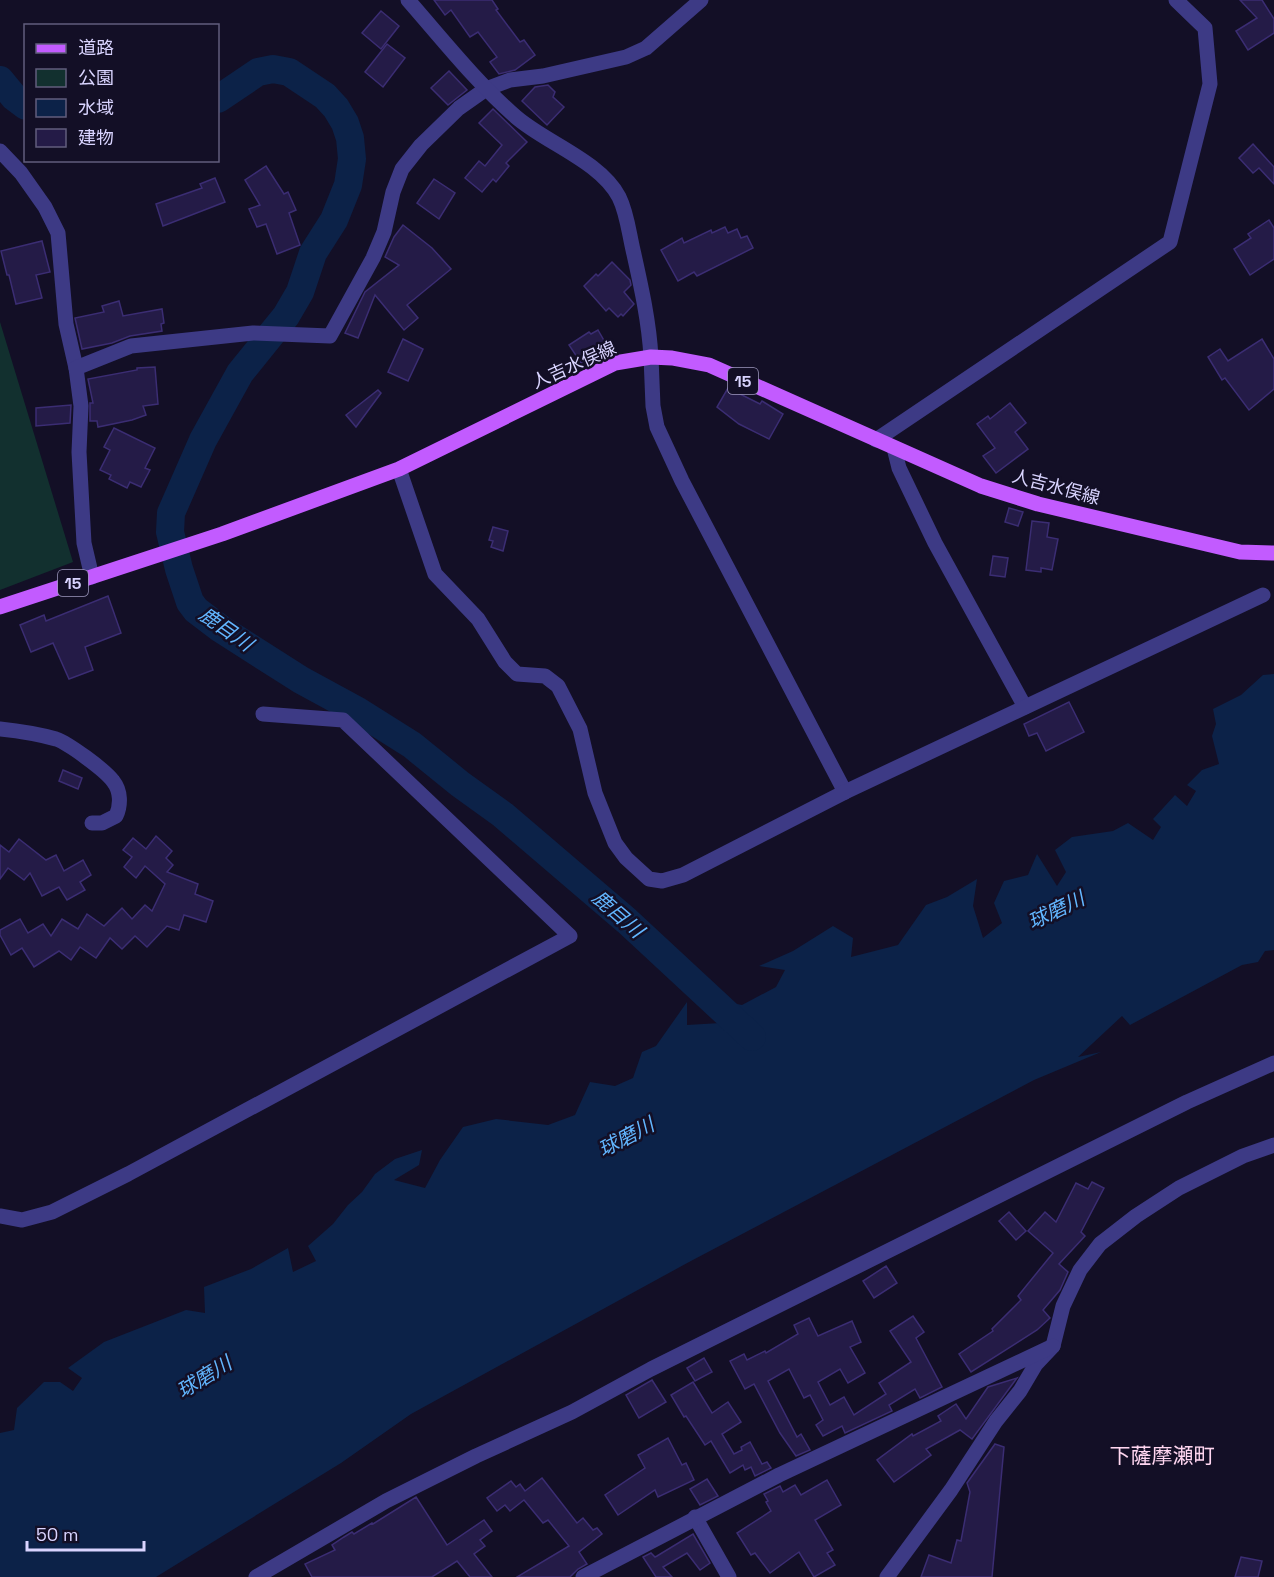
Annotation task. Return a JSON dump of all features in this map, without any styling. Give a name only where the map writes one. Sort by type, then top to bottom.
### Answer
[{"type":"main road","name":"人吉水俣線","points":[[0,607],[222,534],[399,469],[615,363],[651,357],[672,358],[709,366],[981,486],[1038,504],[1240,552],[1274,553]]},
{"type":"street","points":[[408,0],[486,90],[544,138],[581,160],[603,177],[619,197],[627,220],[649,326],[653,406],[657,427],[708,531],[845,792]]},
{"type":"street","points":[[76,368],[131,346],[253,333],[330,336],[373,258],[384,232],[393,192],[402,169],[421,145],[459,108],[486,90],[510,80],[543,76],[627,57],[646,48],[701,0]]},
{"type":"street","points":[[876,440],[1170,242],[1210,84],[1204,28],[1176,0]]},
{"type":"street","points":[[0,151],[21,173],[45,207],[58,233],[66,324],[76,368],[81,406],[79,452],[84,543],[92,577]]},
{"type":"street","points":[[894,448],[899,468],[935,543],[1025,707]]},
{"type":"street","points":[[399,469],[435,574],[478,619],[505,662],[517,674],[544,676],[558,686],[580,729],[595,794],[615,843],[626,858],[648,879],[662,881],[683,875],[845,792],[1263,595]]},
{"type":"street","points":[[0,1216],[22,1220],[52,1212],[570,936],[344,720],[263,714]]},
{"type":"street","points":[[0,729],[58,740],[87,759],[114,781],[121,804],[116,816],[102,823],[92,823]]},
{"type":"street","points":[[256,1577],[386,1501],[572,1412],[651,1370],[1187,1102],[1274,1063]]},
{"type":"street","points":[[887,1577],[951,1490],[996,1421],[1020,1391],[1036,1364],[1053,1346],[1063,1306],[1080,1270],[1100,1244],[1136,1216],[1179,1188],[1243,1156],[1274,1145]]},
{"type":"street","points":[[583,1577],[779,1475],[1053,1346]]},
{"type":"street","points":[[695,1517],[729,1577]]},
{"type":"green space","points":[[0,322],[73,562],[0,590]]},
{"type":"water","name":"球磨川","points":[[1274,674],[1274,950],[1265,951],[1258,962],[1242,965],[1130,1025],[1122,1016],[1078,1057],[1101,1052],[1034,1080],[689,1262],[411,1414],[341,1463],[156,1577],[0,1577],[0,1433],[14,1430],[17,1408],[44,1382],[60,1382],[73,1391],[82,1378],[68,1368],[104,1342],[186,1310],[205,1313],[204,1287],[251,1269],[288,1248],[293,1272],[316,1261],[308,1246],[333,1224],[375,1174],[395,1159],[422,1150],[419,1165],[394,1180],[425,1188],[440,1160],[463,1127],[496,1119],[548,1125],[575,1115],[590,1082],[615,1086],[633,1078],[642,1052],[656,1046],[687,1002],[687,1025],[721,1023],[726,1002],[742,1005],[776,987],[785,970],[759,966],[793,951],[833,926],[853,938],[851,957],[898,945],[926,905],[947,897],[977,879],[973,906],[983,938],[1002,923],[994,903],[1004,881],[1028,875],[1037,854],[1057,886],[1066,872],[1055,850],[1072,837],[1113,831],[1128,823],[1153,840],[1161,827],[1153,819],[1175,795],[1187,806],[1196,791],[1187,785],[1202,770],[1219,764],[1212,736],[1216,724],[1213,709],[1241,695],[1263,675]]},
{"type":"building","points":[[434,0],[492,0],[498,9],[496,10],[520,42],[524,40],[535,55],[515,70],[499,74],[490,62],[497,57],[478,32],[470,37],[451,10],[445,15]]},
{"type":"building","points":[[1240,0],[1262,0],[1274,19],[1274,33],[1248,50],[1236,31],[1257,18]]},
{"type":"building","points":[[381,11],[399,26],[381,49],[362,33]]},
{"type":"building","points":[[387,44],[405,58],[383,87],[365,72]]},
{"type":"building","points":[[449,71],[467,90],[448,105],[431,88]]},
{"type":"building","points":[[548,85],[555,92],[553,97],[564,107],[547,125],[522,101],[535,87]]},
{"type":"building","points":[[493,109],[527,142],[506,163],[509,166],[496,182],[493,179],[482,192],[465,178],[479,161],[485,166],[502,145],[479,123]]},
{"type":"building","points":[[1253,144],[1274,167],[1274,184],[1259,168],[1253,173],[1239,158]]},
{"type":"building","points":[[266,166],[284,194],[288,192],[296,210],[289,213],[300,245],[277,254],[266,224],[257,227],[249,209],[260,205],[245,180]]},
{"type":"building","points":[[215,178],[225,202],[163,226],[156,204],[202,188],[200,184]]},
{"type":"building","points":[[434,179],[455,193],[439,219],[417,203]]},
{"type":"building","points":[[1269,220],[1274,228],[1274,259],[1250,275],[1234,249],[1251,238],[1248,234]]},
{"type":"building","points":[[403,225],[432,248],[451,269],[407,305],[418,318],[404,330],[375,295],[358,338],[345,333],[365,292],[399,265],[385,257],[394,237]]},
{"type":"building","points":[[725,227],[728,233],[737,229],[741,238],[747,236],[753,248],[697,276],[694,272],[678,281],[661,250],[682,238],[684,243],[711,230],[712,233]]},
{"type":"building","points":[[42,241],[50,272],[36,275],[42,298],[16,304],[1,251]]},
{"type":"building","points":[[612,262],[630,280],[631,285],[624,292],[634,304],[623,316],[621,314],[618,317],[609,308],[606,311],[584,286]]},
{"type":"building","points":[[119,301],[123,316],[162,309],[164,323],[161,324],[162,331],[130,336],[112,343],[82,349],[75,318],[104,312],[102,306]]},
{"type":"building","points":[[598,330],[606,344],[598,349],[600,351],[581,363],[569,345],[589,332],[591,334]]},
{"type":"building","points":[[403,339],[423,349],[408,381],[388,372]]},
{"type":"building","points":[[1262,339],[1274,359],[1274,389],[1249,410],[1225,378],[1222,380],[1208,357],[1220,349],[1228,361]]},
{"type":"building","points":[[155,367],[158,404],[143,406],[146,415],[98,427],[97,421],[90,421],[90,403],[93,403],[88,379],[137,370],[137,368]]},
{"type":"building","points":[[728,388],[760,404],[762,401],[783,414],[769,439],[739,424],[717,407]]},
{"type":"building","points":[[378,390],[381,393],[356,427],[346,415]]},
{"type":"building","points":[[1010,403],[1026,423],[1015,432],[1028,449],[996,473],[983,456],[995,448],[977,424],[988,416],[990,419]]},
{"type":"building","points":[[71,405],[70,423],[36,426],[36,408]]},
{"type":"building","points":[[114,428],[155,448],[145,468],[150,470],[141,487],[130,482],[127,488],[109,479],[111,475],[100,470],[110,450],[104,447]]},
{"type":"building","points":[[1009,508],[1023,512],[1018,526],[1005,522]]},
{"type":"building","points":[[1032,521],[1049,523],[1047,537],[1058,539],[1052,570],[1041,568],[1041,572],[1026,570]]},
{"type":"building","points":[[493,527],[508,531],[503,551],[491,547],[493,541],[489,540]]},
{"type":"building","points":[[993,556],[1008,558],[1005,577],[990,575]]},
{"type":"building","points":[[108,596],[121,633],[85,647],[93,670],[69,679],[53,643],[31,652],[20,625],[44,615],[46,621]]},
{"type":"building","points":[[1069,702],[1084,732],[1046,751],[1037,733],[1029,736],[1024,724]]},
{"type":"building","points":[[63,770],[82,778],[78,789],[59,781]]},
{"type":"building","points":[[156,836],[172,851],[166,858],[173,865],[167,872],[198,884],[195,894],[213,901],[206,922],[184,915],[179,930],[167,926],[147,947],[135,936],[122,949],[110,938],[96,958],[80,947],[71,960],[59,951],[34,967],[22,948],[11,955],[0,935],[0,930],[20,919],[28,933],[43,924],[51,936],[62,919],[78,929],[87,914],[104,926],[122,908],[132,919],[145,905],[152,911],[165,884],[145,866],[136,878],[124,867],[132,857],[123,850],[133,838],[146,849]]},
{"type":"building","points":[[19,839],[46,860],[56,855],[64,871],[83,860],[91,875],[80,882],[85,890],[67,900],[59,887],[42,896],[30,873],[24,880],[8,868],[0,879],[0,845],[9,852]]},
{"type":"building","points":[[1092,1182],[1104,1188],[1081,1232],[1085,1236],[1059,1264],[1068,1272],[1060,1290],[1043,1310],[1050,1318],[1037,1330],[971,1372],[959,1354],[993,1331],[992,1329],[1021,1300],[1018,1296],[1053,1253],[1028,1231],[1045,1212],[1056,1222],[1076,1183],[1088,1189]]},
{"type":"building","points":[[1009,1212],[1026,1231],[1016,1240],[999,1221]]},
{"type":"building","points":[[886,1266],[897,1283],[874,1298],[863,1281]]},
{"type":"building","points":[[913,1316],[924,1332],[916,1338],[942,1387],[920,1398],[915,1389],[889,1405],[892,1411],[845,1433],[842,1426],[823,1436],[816,1425],[823,1420],[810,1395],[804,1398],[789,1369],[768,1381],[797,1437],[801,1434],[810,1450],[796,1456],[780,1433],[754,1384],[745,1389],[730,1361],[744,1354],[747,1360],[765,1351],[766,1353],[798,1334],[794,1325],[809,1318],[818,1336],[852,1321],[861,1342],[850,1347],[865,1373],[848,1383],[840,1369],[818,1382],[830,1405],[844,1397],[854,1415],[886,1394],[879,1383],[911,1362],[890,1331]]},
{"type":"building","points":[[704,1358],[712,1372],[695,1381],[687,1368]]},
{"type":"building","points":[[1017,1378],[972,1439],[960,1430],[926,1449],[931,1455],[894,1482],[877,1460],[912,1434],[913,1436],[941,1421],[938,1416],[956,1404],[966,1419],[988,1387]]},
{"type":"building","points":[[652,1380],[666,1402],[639,1418],[626,1395]]},
{"type":"building","points":[[693,1382],[712,1413],[728,1402],[741,1422],[722,1434],[734,1454],[750,1442],[762,1464],[767,1462],[771,1468],[755,1476],[751,1467],[745,1470],[743,1465],[730,1473],[711,1441],[705,1445],[671,1395]]},
{"type":"building","points":[[668,1438],[682,1465],[686,1463],[694,1480],[658,1497],[655,1490],[618,1515],[605,1495],[645,1468],[638,1455]]},
{"type":"building","points":[[995,1444],[1004,1447],[992,1577],[921,1577],[929,1555],[951,1563],[957,1540],[961,1541],[970,1492],[967,1483]]},
{"type":"building","points":[[542,1478],[577,1523],[583,1518],[593,1530],[597,1528],[602,1534],[579,1552],[587,1564],[570,1577],[517,1577],[569,1546],[548,1520],[543,1523],[524,1500],[510,1511],[505,1505],[497,1511],[487,1498],[511,1481],[516,1487],[520,1484],[525,1491]]},
{"type":"building","points":[[707,1479],[718,1496],[700,1505],[690,1489]]},
{"type":"building","points":[[827,1480],[841,1505],[815,1520],[833,1550],[827,1553],[835,1565],[814,1577],[799,1552],[770,1573],[755,1553],[751,1555],[737,1533],[771,1511],[764,1494],[780,1486],[783,1492],[795,1485],[801,1495]]},
{"type":"building","points":[[416,1497],[447,1545],[484,1520],[492,1531],[480,1540],[485,1546],[474,1554],[492,1577],[470,1577],[457,1561],[432,1577],[312,1577],[305,1564],[335,1550],[332,1545],[344,1537],[373,1524]]},
{"type":"building","points":[[693,1534],[710,1563],[700,1570],[687,1553],[663,1567],[672,1577],[656,1577],[643,1557],[651,1553],[655,1557]]},
{"type":"building","points":[[1241,1557],[1262,1561],[1258,1577],[1235,1577]]},
{"type":"waterway","name":"鹿目川","points":[[219,98],[258,72],[273,69],[289,72],[325,96],[336,108],[345,123],[350,138],[352,159],[348,185],[334,220],[313,253],[300,292],[286,316],[240,373],[203,440],[171,513],[170,532],[190,602],[196,610],[221,629],[301,680],[358,711],[412,745],[503,815],[627,921],[752,1037]]},
{"type":"waterway","name":"鹿目川","points":[[0,80],[14,97],[24,104]]},
{"type":"district","name":"下薩摩瀬町","points":[[1162,1456]]}]
